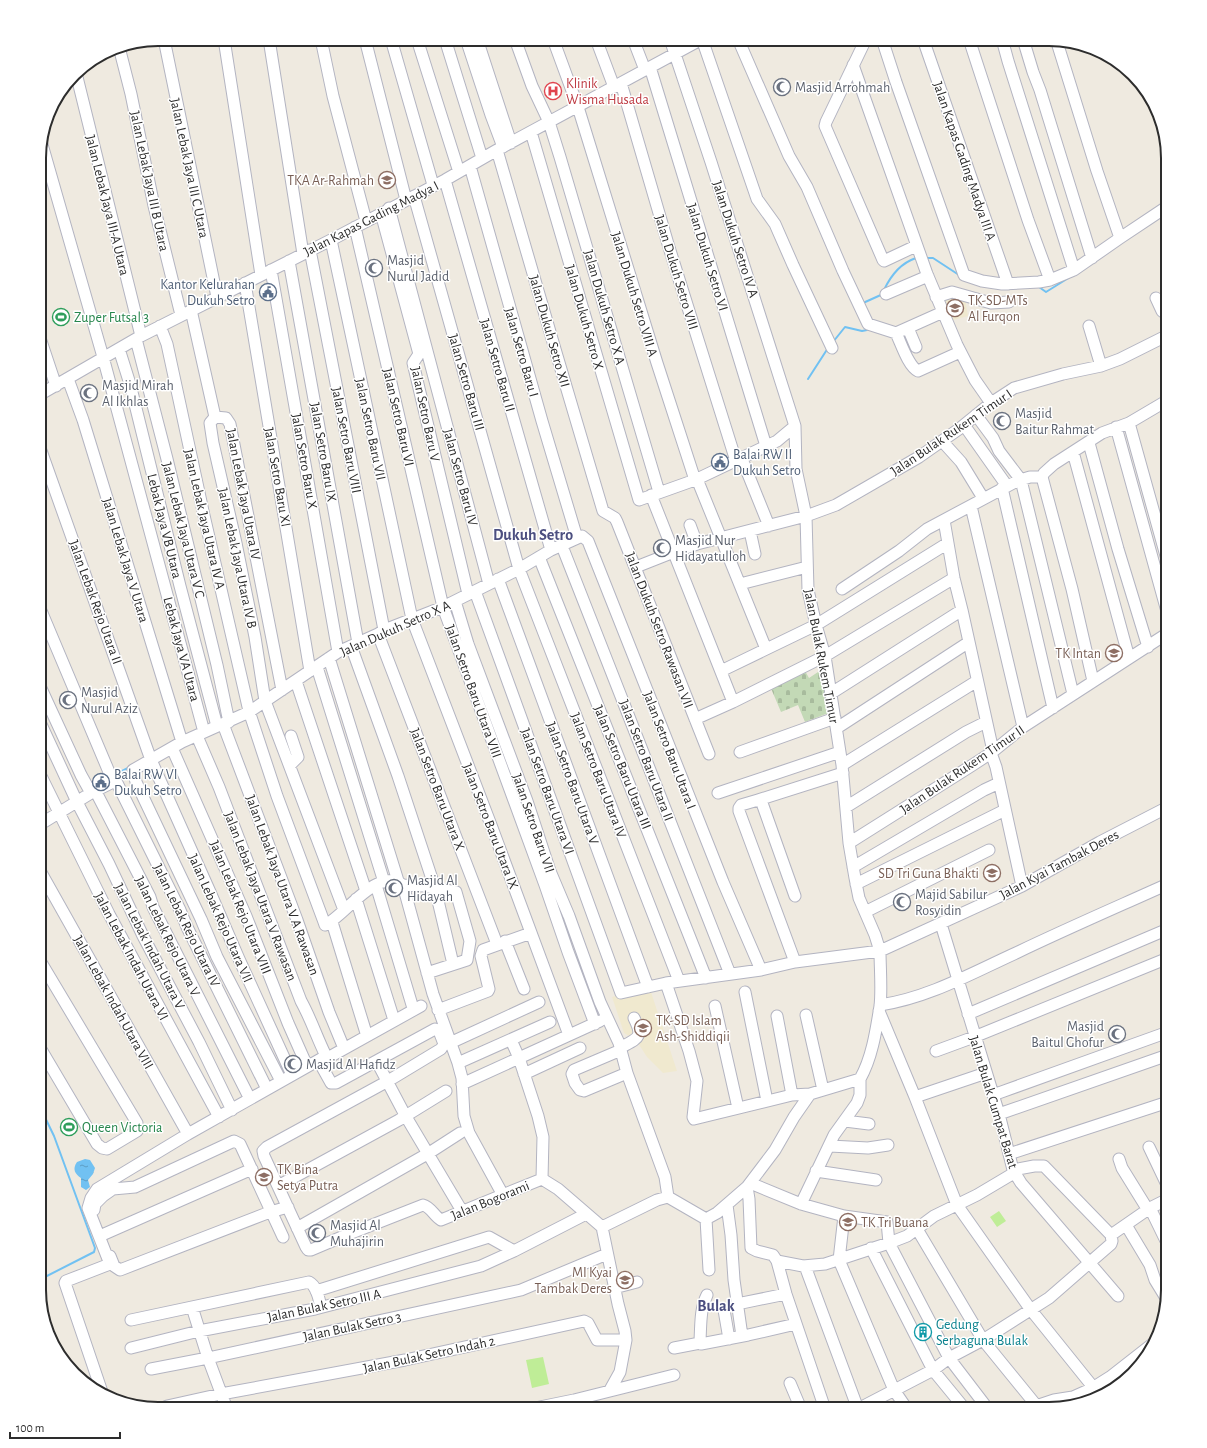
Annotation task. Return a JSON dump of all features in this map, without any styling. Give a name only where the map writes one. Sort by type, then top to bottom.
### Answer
[{"type":"street","name":"Jalan Lebak Jaya III C Utara","points":[[165,46],[217,297]]},
{"type":"street","name":"Jalan Setro Baru X","points":[[225,46],[334,655],[438,1010],[445,1046]]},
{"type":"street","name":"Jalan Setro Baru VIII","points":[[270,46],[307,252],[381,632]]},
{"type":"street","points":[[322,46],[333,96],[366,221]]},
{"type":"street","name":"Jalan Setro Baru III","points":[[367,46],[519,569]]},
{"type":"street","points":[[392,46],[433,185]]},
{"type":"street","points":[[419,46],[459,172]]},
{"type":"street","points":[[447,46],[482,158]]},
{"type":"street","points":[[468,46],[491,114],[504,147]]},
{"type":"street","points":[[479,46],[504,147]]},
{"type":"street","name":"Jalan Dukuh Setro X A","points":[[518,46],[532,86],[549,122],[654,497],[733,702]]},
{"type":"street","name":"Jalan Dukuh Setro VIII A","points":[[556,46],[578,107],[647,334],[696,479],[766,649]]},
{"type":"street","name":"Jalan Dukuh Setro VIII","points":[[599,46],[617,85],[736,461]]},
{"type":"street","name":"Jalan Dukuh Setro VI","points":[[636,46],[647,68],[766,446]]},
{"type":"street","name":"Jalan Dukuh Setro IV A","points":[[672,46],[747,273],[795,426],[796,469],[806,516]]},
{"type":"street","name":"Jalan Kapas Gading Madya I","points":[[46,391],[103,357],[186,312],[331,240],[445,180],[482,158],[688,46]]},
{"type":"street","points":[[704,46],[755,194],[760,204],[775,224],[830,344]]},
{"type":"street","points":[[741,46],[789,156],[807,188],[842,271],[868,324],[896,333],[943,312]]},
{"type":"street","points":[[862,46],[825,126],[883,260],[919,254]]},
{"type":"street","points":[[884,46],[964,275],[997,284],[1050,280],[1074,270],[1161,211]]},
{"type":"street","name":"Jalan Kapas Gading Madya III A","points":[[925,46],[1008,284]]},
{"type":"street","points":[[971,46],[1028,220],[1050,280]]},
{"type":"street","points":[[1004,46],[1074,270]]},
{"type":"street","points":[[1025,46],[1092,258]]},
{"type":"street","points":[[1058,46],[1120,238]]},
{"type":"street","name":"Jalan Lebak Jaya III B Utara","points":[[120,53],[131,94],[154,206],[186,312]]},
{"type":"street","points":[[853,65],[919,254],[936,297],[960,352],[975,380],[991,402]]},
{"type":"street","name":"Jalan Lebak Jaya III-A Utara","points":[[78,80],[138,338]]},
{"type":"street","name":"Jalan Dukuh Setro X","points":[[531,132],[638,498],[640,500],[654,497]]},
{"type":"street","name":"Jalan Dukuh Setro XII","points":[[504,147],[552,342],[604,511]]},
{"type":"street","name":"Lebak Jaya VA Utara","points":[[46,155],[103,357],[200,734]]},
{"type":"street","name":"Jalan Setro Baru I","points":[[470,166],[542,422],[577,538]]},
{"type":"street","name":"Jalan Setro Baru II","points":[[445,180],[551,550]]},
{"type":"street","name":"Jalan Setro Baru IV","points":[[385,211],[493,581]]},
{"type":"street","name":"Jalan Setro Baru V","points":[[385,211],[419,354],[413,363],[472,593]]},
{"type":"street","name":"Jalan Setro Baru VI","points":[[355,227],[443,607]]},
{"type":"street","name":"Jalan Setro Baru VII","points":[[331,240],[412,619]]},
{"type":"street","name":"Jalan Setro Baru IX","points":[[289,261],[355,645],[435,888],[453,964]]},
{"type":"street","points":[[886,294],[928,276]]},
{"type":"street","name":"Jalan Setro Baru XI","points":[[245,283],[313,669],[380,883],[416,1006]]},
{"type":"street","points":[[936,297],[952,292],[991,303],[1009,302]]},
{"type":"street","points":[[1156,298],[1161,309]]},
{"type":"street","name":"Jalan Lebak Jaya Utara IV","points":[[186,312],[215,417],[226,418],[230,424],[282,690]]},
{"type":"street","name":"Jalan Lebak Jaya Utara IV A","points":[[160,326],[167,344],[249,712],[277,796],[325,925],[332,922]]},
{"type":"street","points":[[1090,326],[1101,366]]},
{"type":"street","points":[[908,328],[916,347]]},
{"type":"street","points":[[896,333],[912,365],[918,371],[960,352]]},
{"type":"street","name":"Jalan Lebak Jaya Utara V C","points":[[138,338],[171,475],[223,724]]},
{"type":"street","name":"Jalan Bulak Rukem Timur I","points":[[636,567],[697,544],[806,516],[836,505],[919,457],[964,425],[991,402],[1014,388],[1063,374],[1101,366],[1120,359],[1161,338]]},
{"type":"street","name":"Lebak Jaya VB Utara","points":[[119,349],[130,384],[180,586],[223,724]]},
{"type":"street","points":[[46,356],[56,386]]},
{"type":"street","name":"Jalan Lebak Jaya V Utara","points":[[68,379],[83,420],[177,745]]},
{"type":"street","points":[[1093,681],[1072,589],[1042,477],[1046,470],[1102,433],[1129,423],[1161,404]]},
{"type":"street","points":[[976,415],[1020,480],[1073,694]]},
{"type":"street","name":"Jalan Lebak Jaya Utara IV B","points":[[215,417],[210,423],[212,443],[236,543],[255,636],[265,701],[344,910]]},
{"type":"street","points":[[1129,423],[1161,538]]},
{"type":"street","points":[[964,425],[1004,487],[1053,708]]},
{"type":"street","points":[[654,497],[777,442],[795,426]]},
{"type":"street","points":[[1116,427],[1161,590]]},
{"type":"street","points":[[942,441],[961,462],[984,498]]},
{"type":"street","points":[[1089,443],[1118,549],[1148,647]]},
{"type":"street","points":[[1073,452],[1129,658]]},
{"type":"street","points":[[736,461],[744,464],[769,526]]},
{"type":"street","name":"Jalan Lebak Rejo Utara II","points":[[46,464],[151,757]]},
{"type":"street","points":[[842,589],[899,551],[927,529],[1004,487],[1020,480],[1042,477]]},
{"type":"street","points":[[971,506],[1023,727]]},
{"type":"street","name":"Jalan Dukuh Setro Rawasan VII","points":[[604,511],[615,518],[617,522],[709,754]]},
{"type":"street","name":"Jalan Bulak Rukem Timur","points":[[806,516],[808,590],[816,626],[825,656],[830,694],[836,723],[843,769],[849,843]]},
{"type":"street","points":[[944,520],[954,578],[978,681],[992,752],[1022,886]]},
{"type":"street","points":[[690,525],[697,544]]},
{"type":"street","points":[[750,531],[755,554]]},
{"type":"street","name":"Jalan Setro Baru Utara I","points":[[577,538],[582,536],[588,541],[720,875],[761,970]]},
{"type":"street","name":"Jalan Dukuh Setro X A","points":[[281,1082],[217,957],[136,782],[133,770],[151,757],[249,712],[334,655],[381,632],[443,607],[519,569],[551,550],[577,538]]},
{"type":"street","points":[[721,671],[816,626],[948,543]]},
{"type":"street","name":"Jalan Setro Baru Utara II","points":[[562,546],[730,974]]},
{"type":"street","name":"Jalan Setro Baru Utara III","points":[[539,557],[706,978]]},
{"type":"street","points":[[740,584],[807,567]]},
{"type":"street","name":"Jalan Setro Baru Utara IV","points":[[519,569],[679,981]]},
{"type":"street","points":[[695,719],[733,702],[825,656],[954,578]]},
{"type":"street","name":"Jalan Setro Baru Utara V","points":[[493,581],[648,987]]},
{"type":"street","name":"Jalan Setro Baru Utara VI","points":[[472,593],[620,991]]},
{"type":"street","name":"Jalan Setro Baru VII","points":[[455,601],[468,644],[511,757],[550,871],[569,916],[600,1002],[620,1047],[627,1073],[665,1177],[668,1197]]},
{"type":"street","name":"Jalan Setro Baru Utara VIII","points":[[443,607],[595,1024]]},
{"type":"street","points":[[830,694],[962,610]]},
{"type":"street","name":"Jalan Setro Baru Utara IX","points":[[412,619],[569,1035]]},
{"type":"street","name":"Jalan Lebak Rejo Utara IV","points":[[46,622],[112,777],[180,910],[267,1090]]},
{"type":"street","name":"Jalan Setro Baru Utara X","points":[[381,632],[501,943],[524,989]]},
{"type":"street","name":"Jalan Bulak Rukem Timur II","points":[[849,843],[992,752],[1023,727],[1161,638]]},
{"type":"street","points":[[740,752],[836,723],[969,642]]},
{"type":"street","points":[[296,681],[366,891]]},
{"type":"street","points":[[795,962],[739,808],[741,805],[843,769],[978,681]]},
{"type":"street","name":"Jalan Lebak Rejo Utara V","points":[[46,699],[81,776],[91,791],[150,897],[153,907],[250,1099]]},
{"type":"street","points":[[846,807],[966,732],[986,722]]},
{"type":"street","name":"Jalan Lebak Jaya Utara V A Rawasan","points":[[223,724],[299,927],[329,1012],[343,1046]]},
{"type":"street","name":"Jalan Lebak Jaya Utara V Rawasan","points":[[200,734],[301,1001],[310,1017],[315,1034],[326,1056]]},
{"type":"street","name":"Jalan Lebak Indah Utara V","points":[[46,735],[143,936],[199,1042],[232,1110]]},
{"type":"street","points":[[290,765],[298,757],[291,736]]},
{"type":"street","name":"Jalan Lebak Rejo Utara VIII","points":[[177,745],[205,820],[307,1066]]},
{"type":"street","points":[[718,793],[840,752]]},
{"type":"street","name":"Jalan Lebak Rejo Utara VII","points":[[151,757],[239,959],[292,1075]]},
{"type":"street","points":[[46,820],[112,777]]},
{"type":"street","points":[[853,867],[999,783]]},
{"type":"street","name":"Jalan Lebak Indah Utara VI","points":[[46,786],[109,914],[219,1117]]},
{"type":"street","points":[[758,800],[762,803],[795,896]]},
{"type":"street","points":[[856,884],[1005,810]]},
{"type":"street","name":"Jalan Kyai Tambak Deres","points":[[620,991],[622,993],[666,983],[761,970],[795,962],[880,951],[1022,886],[1100,842],[1161,812]]},
{"type":"street","points":[[801,1204],[834,1135],[859,1099],[860,1079],[867,1067],[879,1008],[880,951],[856,884],[849,843]]},
{"type":"street","points":[[865,912],[989,850]]},
{"type":"street","name":"Jalan Lebak Indah Utara VIII","points":[[46,881],[188,1134]]},
{"type":"street","points":[[366,1033],[332,922],[344,910],[366,891],[380,883],[400,883],[456,892],[470,940],[468,959],[427,973]]},
{"type":"street","points":[[879,1008],[958,981],[1015,953],[1161,887]]},
{"type":"street","points":[[356,899],[393,1017]]},
{"type":"street","name":"Jalan Bulak Cumpat Barat","points":[[941,924],[974,1037],[999,1114],[1014,1172],[1021,1183],[1118,1296]]},
{"type":"street","points":[[968,1014],[1161,932]]},
{"type":"street","points":[[438,1010],[488,992],[489,989],[481,953],[483,950],[531,933]]},
{"type":"street","points":[[936,1052],[1161,961]]},
{"type":"street","points":[[46,971],[137,1123],[137,1131],[107,1149],[102,1148],[97,1144],[46,1058]]},
{"type":"street","points":[[666,983],[689,1051],[697,1081],[693,1118],[696,1119],[792,1095],[810,1094],[860,1079]]},
{"type":"street","points":[[745,992],[767,1101]]},
{"type":"street","points":[[433,994],[416,1006],[324,1060],[321,1065],[331,1083],[336,1083],[435,1029],[439,1031],[445,1046],[458,1063],[462,1084],[464,1116],[469,1133],[503,1195]]},
{"type":"street","points":[[102,1235],[257,1159],[445,1046],[539,1002]]},
{"type":"street","points":[[100,1386],[65,1283],[66,1281],[110,1264],[88,1208],[91,1198],[97,1189],[188,1134],[393,1017],[416,1006]]},
{"type":"street","points":[[715,1006],[738,1108]]},
{"type":"street","points":[[879,1008],[957,1205],[1031,1310],[1094,1387],[1096,1392]]},
{"type":"street","points":[[806,1015],[823,1090]]},
{"type":"street","points":[[777,1016],[792,1095]]},
{"type":"street","points":[[462,1084],[607,1018]]},
{"type":"street","points":[[627,1073],[584,1091],[580,1090],[575,1083],[572,1074],[574,1070],[636,1039],[640,1030],[634,1018]]},
{"type":"street","points":[[458,1063],[550,1022]]},
{"type":"street","points":[[993,1095],[1161,1035]]},
{"type":"street","points":[[511,1040],[519,1058],[538,1116],[543,1137],[542,1179]]},
{"type":"street","points":[[524,1074],[580,1048]]},
{"type":"street","points":[[999,1114],[1161,1056]]},
{"type":"street","points":[[377,1062],[405,1115],[429,1153],[462,1211]]},
{"type":"street","points":[[915,1097],[986,1073]]},
{"type":"street","points":[[278,1186],[446,1091]]},
{"type":"street","points":[[706,1219],[717,1213],[749,1185],[775,1150],[794,1117],[810,1094]]},
{"type":"street","points":[[1009,1154],[1161,1104]]},
{"type":"street","points":[[844,1121],[869,1124]]},
{"type":"street","points":[[288,1207],[270,1212],[120,1270],[114,1266],[94,1210],[95,1204],[113,1189],[135,1188],[234,1141],[240,1144],[257,1159],[278,1186],[288,1207],[297,1228],[460,1134]]},
{"type":"street","points":[[830,1146],[868,1148],[888,1145]]},
{"type":"street","points":[[1149,1147],[1161,1172]]},
{"type":"street","points":[[257,1159],[270,1212],[282,1237]]},
{"type":"street","points":[[1119,1160],[1122,1168],[1149,1209],[1161,1232]]},
{"type":"street","points":[[777,1261],[805,1266],[825,1264],[889,1243],[907,1236],[934,1216],[977,1195],[1014,1172],[1034,1166],[1044,1166],[1111,1235],[1111,1244],[1049,1298],[983,1340],[949,1358],[933,1370],[871,1402]]},
{"type":"street","points":[[816,1171],[876,1180]]},
{"type":"street","name":"Jalan Bogorami","points":[[297,1228],[306,1247],[311,1250],[423,1205],[430,1209],[436,1217],[441,1220],[542,1179],[558,1189],[602,1227]]},
{"type":"street","points":[[749,1185],[801,1204],[844,1216],[886,1221],[889,1243],[949,1358],[983,1402]]},
{"type":"street","points":[[749,1185],[751,1248],[752,1250],[773,1255],[777,1261],[786,1294],[824,1402]]},
{"type":"street","points":[[610,1390],[620,1372],[626,1340],[602,1227],[657,1200],[668,1197],[706,1219]]},
{"type":"street","points":[[1111,1235],[1149,1209],[1161,1203]]},
{"type":"street","points":[[727,1205],[734,1280],[742,1336]]},
{"type":"street","name":"Jalan Bulak Setro III A","points":[[131,1348],[199,1331],[321,1307],[481,1266],[514,1251],[586,1214]]},
{"type":"street","points":[[844,1216],[839,1260],[894,1390],[902,1402]]},
{"type":"street","points":[[706,1219],[709,1270]]},
{"type":"street","points":[[1126,1225],[1150,1265],[1155,1280],[1161,1290]]},
{"type":"street","points":[[917,1229],[983,1340],[1027,1402]]},
{"type":"street","points":[[316,1291],[489,1237],[514,1251]]},
{"type":"street","points":[[871,1248],[933,1370],[959,1402]]},
{"type":"street","name":"Jalan Bulak Setro 3","points":[[151,1369],[521,1290],[607,1254]]},
{"type":"street","points":[[805,1266],[855,1402]]},
{"type":"street","points":[[131,1320],[309,1282],[313,1285],[316,1291],[321,1307]]},
{"type":"street","points":[[614,1288],[637,1282]]},
{"type":"street","points":[[737,1304],[786,1294]]},
{"type":"street","points":[[700,1343],[701,1314],[707,1295]]},
{"type":"street","points":[[192,1307],[208,1358],[224,1402]]},
{"type":"street","points":[[724,1310],[729,1339]]},
{"type":"street","name":"Jalan Bulak Setro Indah 2","points":[[221,1394],[405,1360],[584,1321],[588,1323],[597,1340],[626,1340]]},
{"type":"street","points":[[674,1348],[729,1339],[796,1324]]},
{"type":"street","points":[[1047,1402],[1073,1397],[1094,1387],[1110,1377],[1142,1352]]},
{"type":"street","points":[[564,1402],[674,1374]]},
{"type":"street","points":[[790,1383],[798,1402]]},
{"type":"street","points":[[185,1402],[221,1394]]},
{"type":"shaded area","name":"TK-SD-MTs Al Furqon","points":[[950,293],[965,299],[968,316],[949,321],[939,298]]},
{"type":"shaded area","name":"TK-SD Islam Ash-Shiddiqii","points":[[649,988],[677,1071],[663,1073],[647,1057],[636,1040],[624,1033],[612,997]]},
{"type":"green space","points":[[824,668],[831,712],[805,722],[798,705],[781,712],[770,686],[804,669],[809,678]]},
{"type":"green space","points":[[999,1211],[1006,1221],[997,1227],[990,1217]]},
{"type":"green space","points":[[543,1357],[549,1384],[532,1388],[526,1360]]},
{"type":"water","points":[[85,1159],[90,1160],[95,1168],[93,1174],[88,1180],[90,1187],[86,1190],[81,1187],[81,1178],[77,1175],[74,1169],[77,1162]]},
{"type":"waterway","points":[[884,290],[897,270],[901,266],[916,258]]},
{"type":"waterway","points":[[925,258],[933,258],[959,275]]},
{"type":"waterway","points":[[1039,287],[1046,292],[1070,277]]},
{"type":"waterway","points":[[863,303],[883,294]]},
{"type":"waterway","points":[[833,342],[845,327],[862,331],[867,330],[868,328]]},
{"type":"waterway","points":[[808,379],[828,348]]},
{"type":"waterway","points":[[116,774],[130,767]]},
{"type":"waterway","points":[[46,1119],[54,1136],[95,1248],[94,1252],[46,1276]]},
{"type":"place","name":"Masjid Arrohmah","points":[[782,87]]},
{"type":"place","name":"Klinik Wisma Husada","points":[[553,91]]},
{"type":"place","name":"TKA Ar-Rahmah","points":[[387,180]]},
{"type":"place","name":"Masjid Nurul Jadid","points":[[374,268]]},
{"type":"place","name":"Kantor Kelurahan Dukuh Setro","points":[[268,292]]},
{"type":"place","name":"TK-SD-MTs Al Furqon","points":[[955,308]]},
{"type":"place","name":"Zuper Futsal 3","points":[[61,317]]},
{"type":"place","name":"Masjid Mirah Al Ikhlas","points":[[89,393]]},
{"type":"place","name":"Masjid Baitur Rahmat","points":[[1002,421]]},
{"type":"place","name":"Balai RW II Dukuh Setro","points":[[720,462]]},
{"type":"place","name":"Masjid Nur Hidayatulloh","points":[[662,548]]},
{"type":"place","name":"TK Intan","points":[[1114,653]]},
{"type":"place","name":"Masjid Nurul Aziz","points":[[68,700]]},
{"type":"place","name":"Balai RW VI Dukuh Setro","points":[[101,782]]},
{"type":"place","name":"SD Tri Guna Bhakti","points":[[992,873]]},
{"type":"place","name":"Masjid Al Hidayah","points":[[394,888]]},
{"type":"place","name":"Majid Sabilur Rosyidin","points":[[902,902]]},
{"type":"place","name":"TK-SD Islam Ash-Shiddiqii","points":[[643,1028]]},
{"type":"place","name":"Masjid Baitul Ghofur","points":[[1117,1034]]},
{"type":"place","name":"Masjid Al Hafidz","points":[[293,1064]]},
{"type":"place","name":"Queen Victoria","points":[[69,1127]]},
{"type":"place","name":"TK Bina Setya Putra","points":[[264,1177]]},
{"type":"place","name":"TK Tri Buana","points":[[848,1222]]},
{"type":"place","name":"Masjid Al Muhajirin","points":[[317,1233]]},
{"type":"place","name":"MI Kyai Tambak Deres","points":[[625,1280]]},
{"type":"place","name":"Gedung Serbaguna Bulak","points":[[923,1332]]},
{"type":"district","name":"Dukuh Setro","points":[[533,534]]},
{"type":"district","name":"Bulak","points":[[716,1305]]}]
